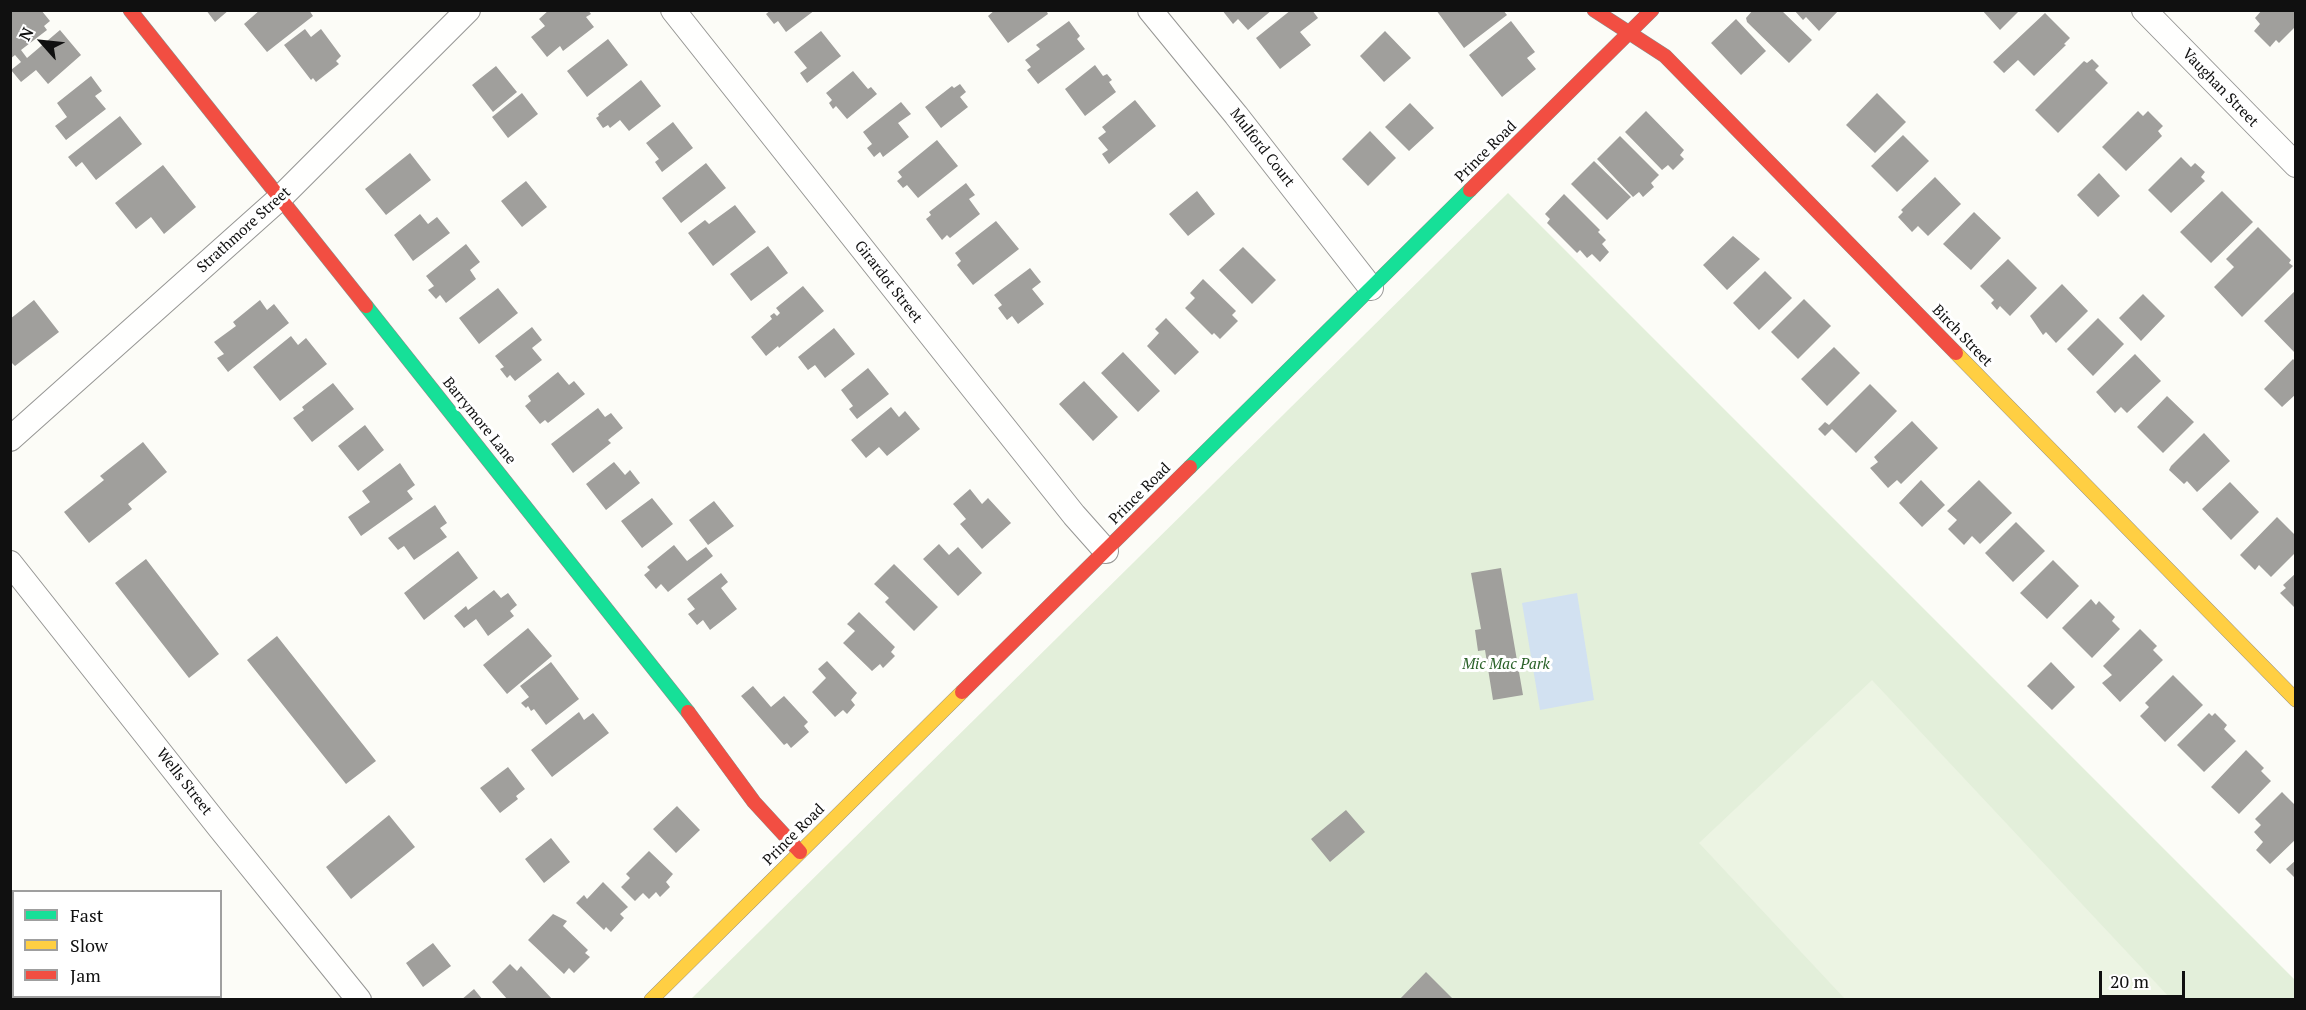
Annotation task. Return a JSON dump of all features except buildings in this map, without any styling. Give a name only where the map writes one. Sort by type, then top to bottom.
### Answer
[{"type":"street","name":"Barrymore Lane","points":[[130,10],[668,685],[754,802],[800,852]]},
{"type":"street","name":"Strathmore Street","points":[[10,439],[280,198],[468,10]]},
{"type":"street","name":"Girardot Street","points":[[674,10],[1074,515],[1106,551]]},
{"type":"street","name":"Mulford Court","points":[[1150,10],[1236,115],[1371,288]]},
{"type":"street","name":"Birch Street","points":[[1594,10],[1665,56],[2295,700]]},
{"type":"street","name":"Prince Road","points":[[651,999],[1652,10]]},
{"type":"street","name":"Vaughan Street","points":[[2144,10],[2295,165]]},
{"type":"street","name":"Wells Street","points":[[10,563],[359,999]]},
{"type":"green space","name":"Mic Mac Park","points":[[1508,193],[2296,981],[2295,1000],[690,1000]]},
{"type":"green space","points":[[1872,680],[2171,999],[1845,999],[1699,843]]},
{"type":"water","points":[[1577,593],[1594,700],[1540,710],[1522,603]]},
{"type":"traffic: fast","points":[[1190,467],[1470,190]]},
{"type":"traffic: fast","points":[[366,306],[688,712]]},
{"type":"traffic: slow","points":[[1956,353],[2296,700]]},
{"type":"traffic: slow","points":[[651,1000],[962,692]]},
{"type":"traffic: jam","points":[[130,10],[366,306]]},
{"type":"traffic: jam","points":[[1594,10],[1665,56],[1956,353]]},
{"type":"traffic: jam","points":[[1470,190],[1652,10]]},
{"type":"traffic: jam","points":[[962,692],[1190,467]]},
{"type":"traffic: jam","points":[[688,712],[754,802],[800,852]]}]
